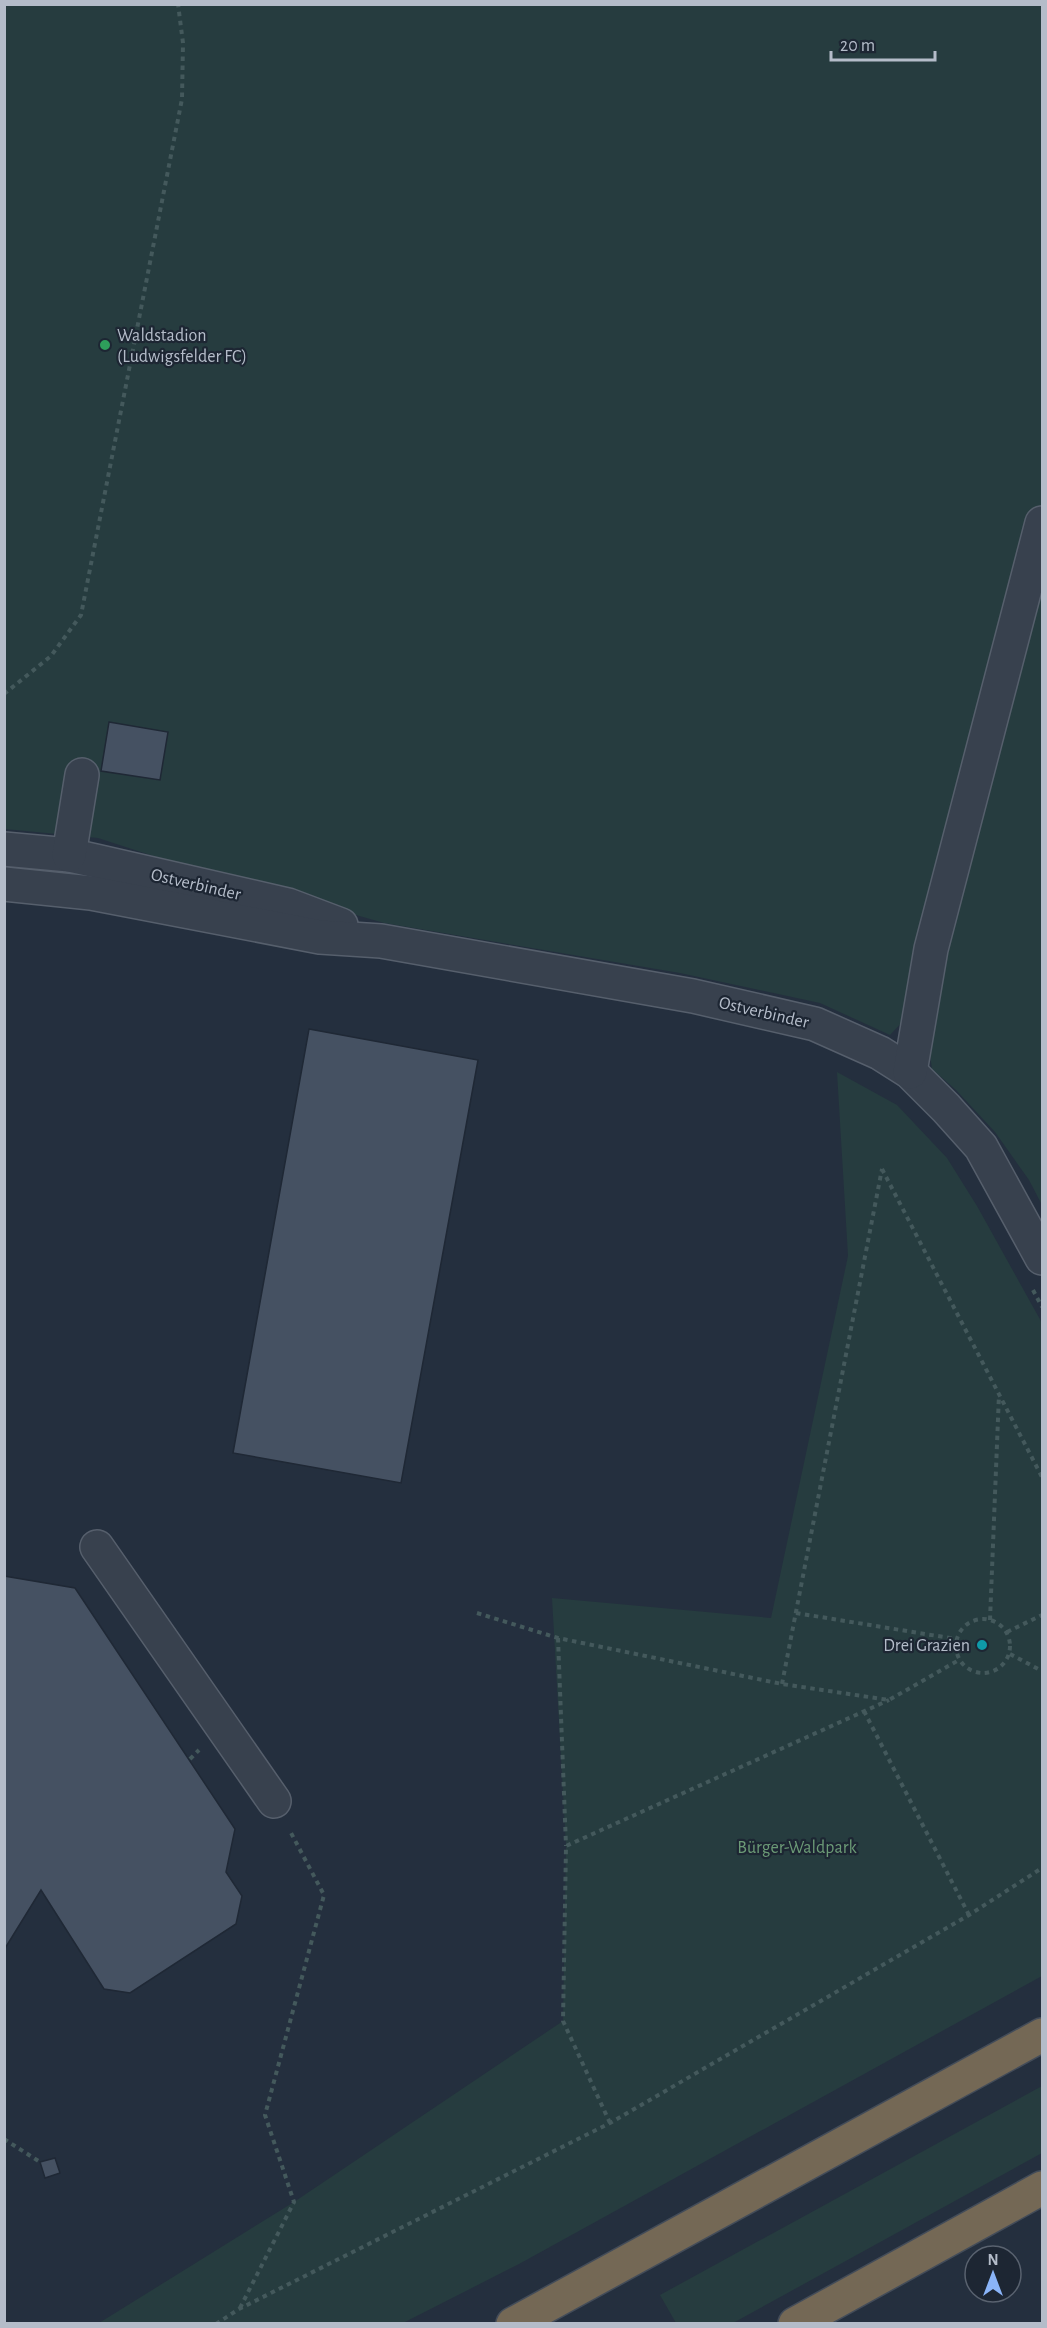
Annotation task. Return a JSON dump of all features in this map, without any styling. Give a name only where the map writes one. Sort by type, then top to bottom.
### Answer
[{"type":"highway","points":[[513,2324],[1042,2035]]},
{"type":"highway","points":[[795,2324],[1042,2188]]},
{"type":"street","points":[[910,1072],[931,949],[1042,523]]},
{"type":"street","points":[[69,855],[82,775]]},
{"type":"street","name":"Ostverbinder","points":[[4,849],[69,855],[288,905],[381,941]]},
{"type":"street","name":"Ostverbinder","points":[[4,884],[91,893],[320,937],[381,941],[693,996],[815,1024],[880,1053],[910,1072],[981,1147],[1037,1272]]},
{"type":"street","points":[[97,1546],[274,1801]]},
{"type":"path","points":[[4,694],[51,656],[81,615],[182,99],[183,44],[178,4]]},
{"type":"path","points":[[782,1684],[882,1169],[1042,1477]]},
{"type":"path","points":[[1037,1272],[1042,1307]]},
{"type":"path","points":[[990,1620],[999,1393]]},
{"type":"path","points":[[477,1613],[558,1638],[782,1684],[889,1700]]},
{"type":"path","points":[[796,1613],[956,1639]]},
{"type":"path","points":[[1007,1632],[1042,1615]]},
{"type":"path","points":[[982,1618],[999,1623],[1007,1632],[1011,1645],[1010,1654],[999,1668],[982,1674],[973,1672],[959,1660],[955,1646],[956,1639],[966,1624],[982,1618]]},
{"type":"path","points":[[558,1638],[566,1846],[563,2021],[610,2123]]},
{"type":"path","points":[[1010,1654],[1042,1671]]},
{"type":"path","points":[[566,1846],[889,1700],[959,1660]]},
{"type":"path","points":[[864,1711],[969,1915]]},
{"type":"path","points":[[239,2309],[294,2202],[265,2115],[324,1895],[274,1801]]},
{"type":"path","points":[[216,2324],[239,2309],[610,2123],[969,1915],[1042,1868]]},
{"type":"path","points":[[4,2139],[40,2162]]},
{"type":"green space","points":[[5,5],[1042,5],[1042,1205],[1029,1180],[995,1132],[956,1090],[932,1069],[922,1001],[890,1035],[820,1003],[680,973],[384,923],[175,863],[98,838],[5,829]]},
{"type":"green space","name":"Bürger-Waldpark","points":[[837,1072],[897,1105],[947,1158],[977,1206],[1042,1323],[1042,1976],[519,2264],[403,2323],[99,2323],[294,2202],[563,2021],[566,1846],[552,1598],[771,1618],[848,1256]]},
{"type":"green space","points":[[1042,2086],[1042,2153],[733,2323],[676,2323],[660,2295]]},
{"type":"building","points":[[109,722],[168,732],[160,780],[101,771]]},
{"type":"building","points":[[309,1029],[478,1060],[401,1483],[233,1453]]},
{"type":"building","points":[[4,1576],[75,1588],[235,1829],[226,1872],[242,1896],[236,1924],[130,1993],[104,1989],[41,1890],[4,1950]]},
{"type":"building","points":[[55,2158],[60,2173],[45,2178],[40,2162]]},
{"type":"place","name":"Waldstadion (Ludwigsfelder FC)","points":[[105,345]]},
{"type":"place","name":"Drei Grazien","points":[[982,1645]]}]
